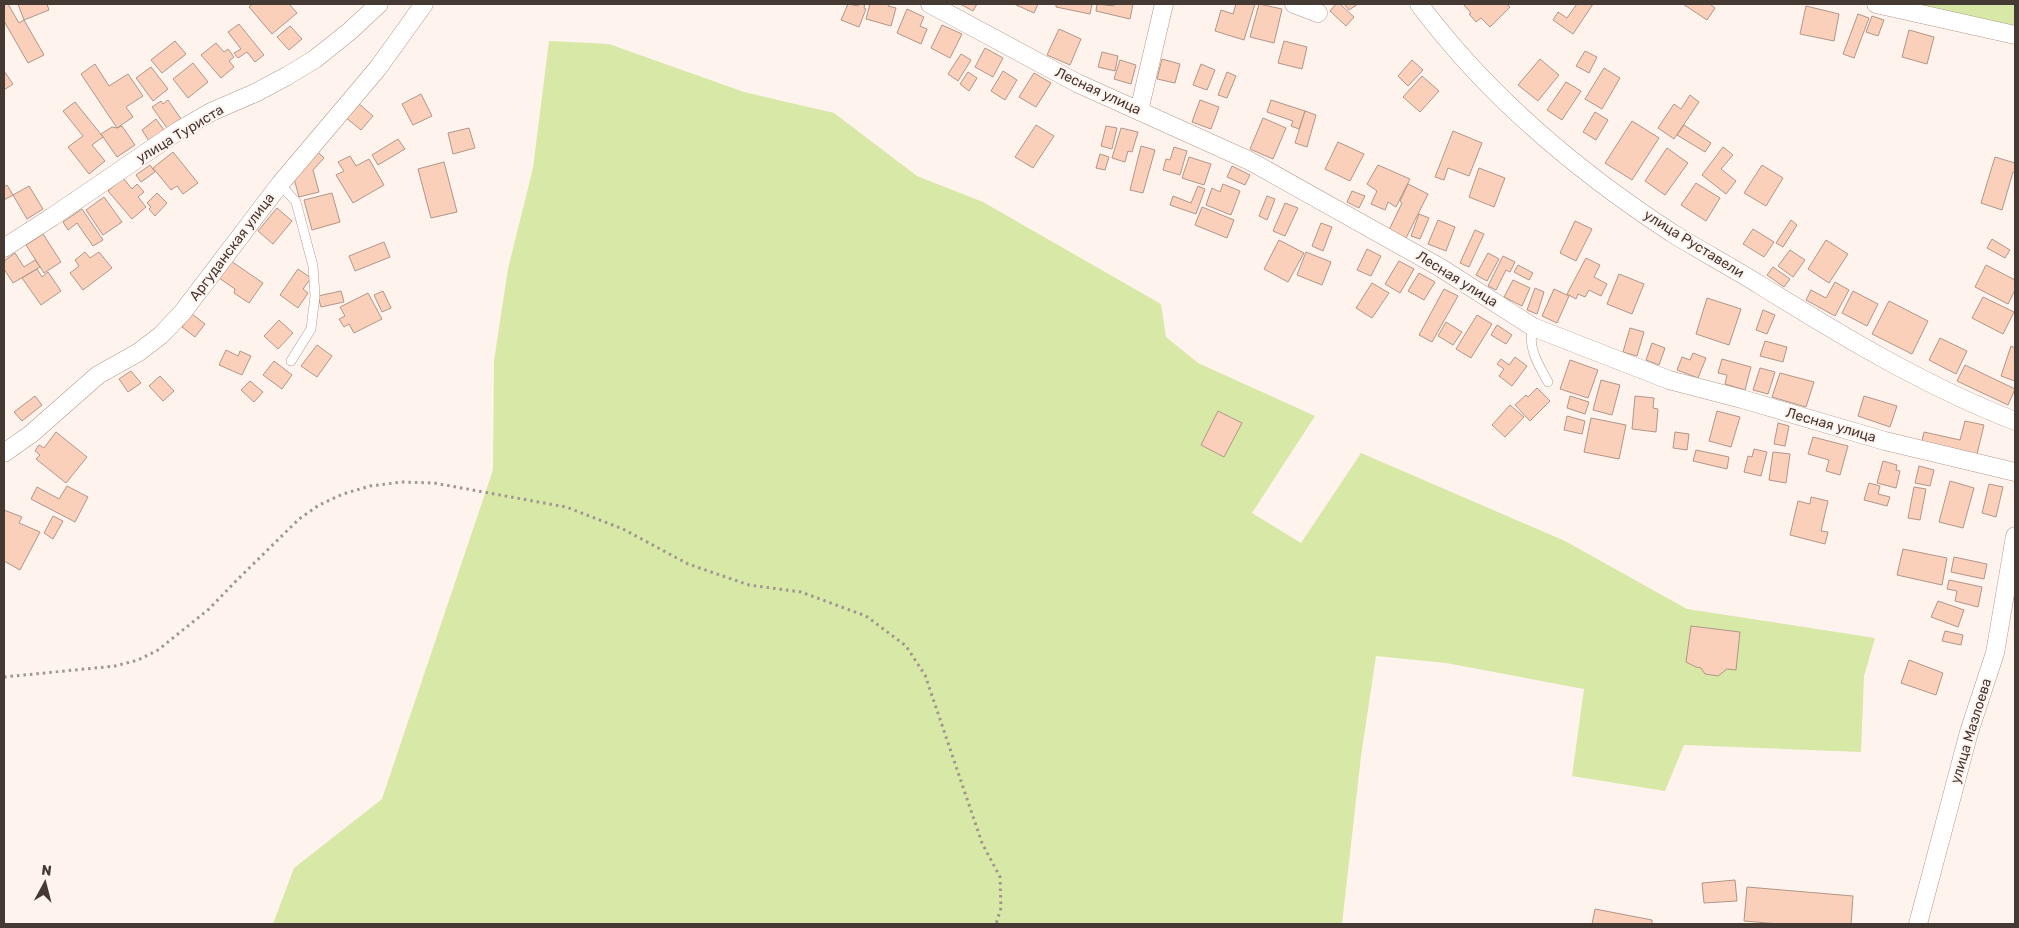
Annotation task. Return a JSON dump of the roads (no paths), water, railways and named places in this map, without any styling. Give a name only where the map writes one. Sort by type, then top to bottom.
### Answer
[{"type":"street","name":"улица Туриста","points":[[4,248],[178,131],[211,112],[256,93],[315,59],[350,31],[379,4]]},
{"type":"street","name":"Аргуданская улица","points":[[4,453],[31,434],[98,375],[139,352],[161,335],[182,314],[280,184],[378,68],[424,4]]},
{"type":"street","name":"Лесная улица","points":[[930,4],[1077,83],[1250,161],[1441,268],[1533,327],[1669,380],[1742,399],[1885,441],[2015,472]]},
{"type":"street","points":[[1139,111],[1164,4]]},
{"type":"street","points":[[1294,4],[1318,13]]},
{"type":"street","name":"улица Руставели","points":[[1419,4],[1460,56],[1504,100],[1567,155],[1629,202],[1672,232],[1848,339],[1952,394],[2015,421]]},
{"type":"street","points":[[1876,4],[2015,35]]},
{"type":"street","name":"улица Мазлоева","points":[[1918,924],[1969,732],[1995,652],[2015,536]]},
{"type":"lane","points":[[280,184],[296,202],[313,266],[315,296],[311,329],[291,362]]},
{"type":"lane","points":[[1533,327],[1530,336],[1531,345],[1548,382]]}]
